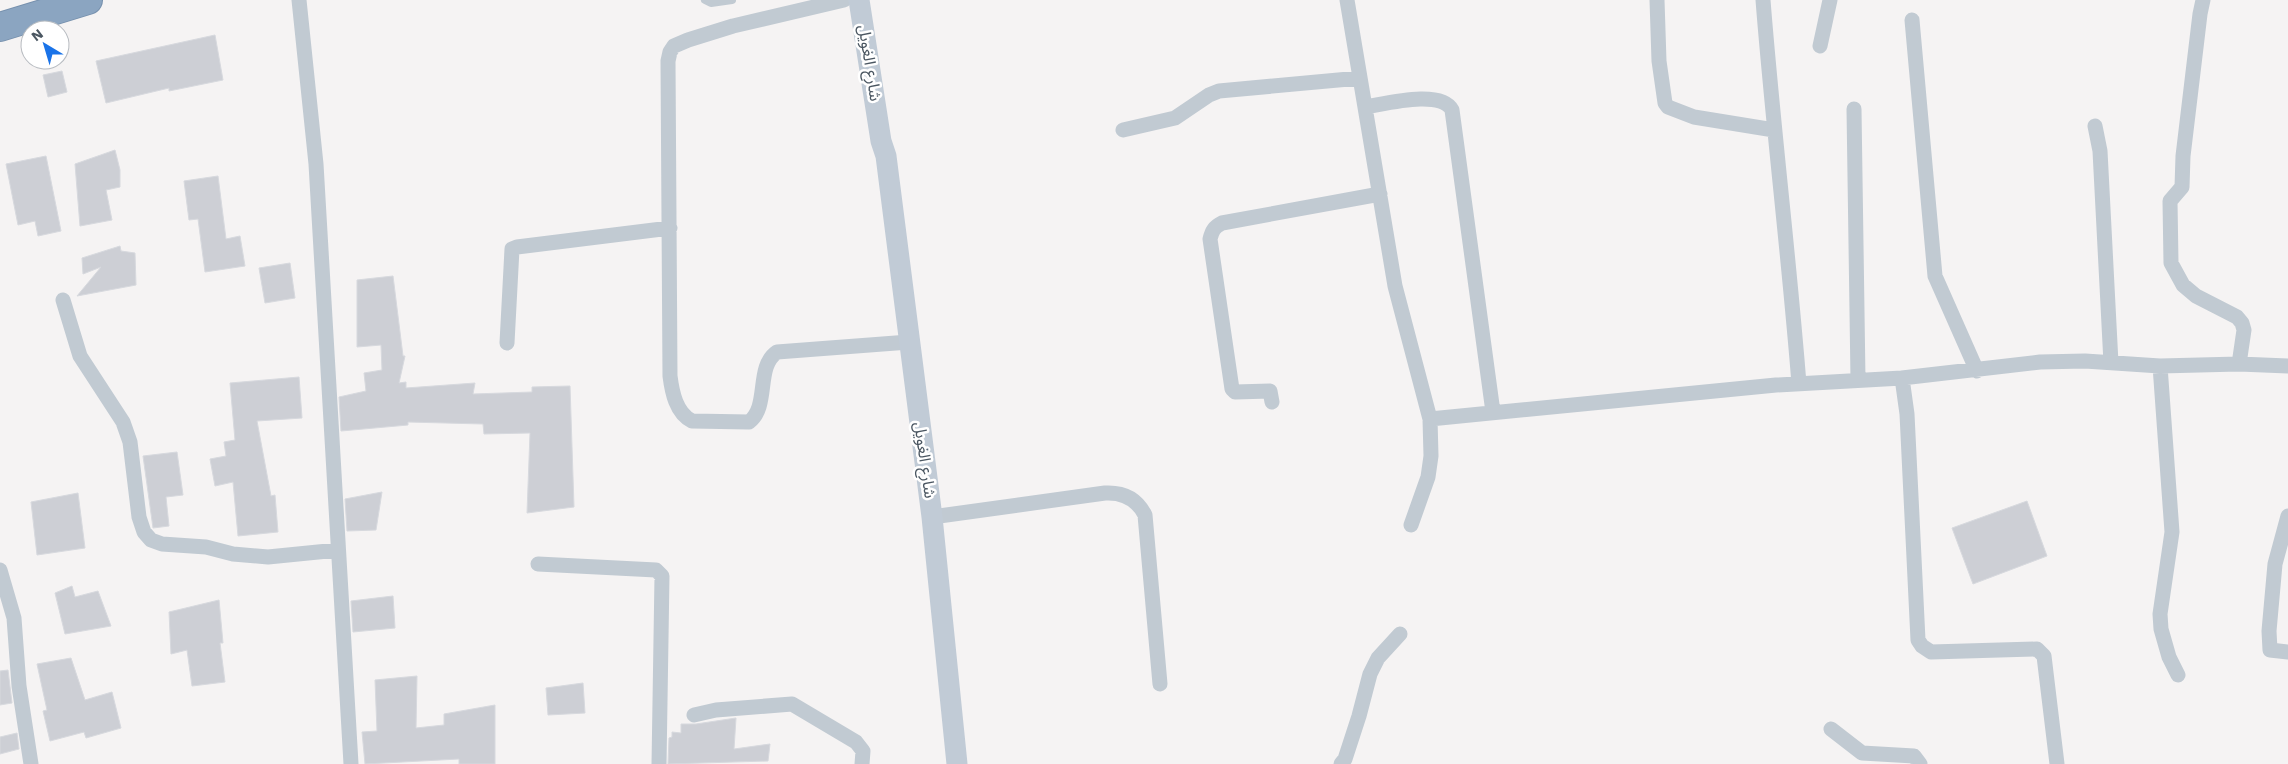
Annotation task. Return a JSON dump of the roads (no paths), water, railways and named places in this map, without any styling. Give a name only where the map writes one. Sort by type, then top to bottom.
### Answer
[{"type":"highway","points":[[0,27],[88,0]]},
{"type":"street","points":[[299,0],[316,164],[351,764]]},
{"type":"street","points":[[844,0],[734,26],[688,40],[674,46],[670,52],[668,60],[670,376],[672,393],[680,410],[692,421],[749,422],[758,409],[766,368],[777,352],[909,342]]},
{"type":"street","name":"شارع الغويل","points":[[859,0],[881,141],[886,156],[932,517],[957,764]]},
{"type":"street","name":"شارع الغويل","points":[[874,0],[891,135],[886,156]]},
{"type":"street","points":[[1347,0],[1395,286],[1430,419],[1431,456],[1428,476],[1411,525]]},
{"type":"street","points":[[1657,0],[1660,60],[1665,103],[1668,107],[1694,117],[1774,130]]},
{"type":"street","points":[[1762,0],[1792,289],[1799,384]]},
{"type":"street","points":[[1820,46],[1830,0]]},
{"type":"street","points":[[2203,0],[2194,58],[2183,156],[2182,187],[2170,201],[2171,263],[2183,285],[2196,296],[2237,317],[2242,323],[2244,330],[2239,364]]},
{"type":"street","points":[[1912,20],[1935,276],[1977,371]]},
{"type":"street","points":[[1123,130],[1175,118],[1209,95],[1219,91],[1360,78]]},
{"type":"street","points":[[1365,107],[1424,99],[1440,100],[1449,104],[1452,110],[1493,412]]},
{"type":"street","points":[[1854,109],[1858,379]]},
{"type":"street","points":[[2095,126],[2100,152],[2111,362]]},
{"type":"street","points":[[1272,402],[1270,390],[1240,393],[1232,389],[1210,239],[1211,232],[1222,223],[1380,194]]},
{"type":"street","points":[[507,343],[512,249],[670,228]]},
{"type":"street","points":[[63,300],[80,356],[123,422],[130,442],[139,517],[144,532],[151,540],[162,544],[206,547],[233,554],[268,557],[338,550]]},
{"type":"street","points":[[1430,419],[1799,384],[1858,379],[1902,378],[1977,371],[2040,362],[2111,362],[2160,366],[2239,364],[2288,366]]},
{"type":"street","points":[[2160,366],[2172,532],[2160,614],[2161,629],[2169,657],[2178,675]]},
{"type":"street","points":[[1902,378],[1907,414],[1918,640],[1922,646],[1931,652],[2037,648],[2044,656],[2056,764]]},
{"type":"street","points":[[932,517],[1114,492],[1128,496],[1137,503],[1145,515],[1160,684]]},
{"type":"street","points":[[2288,516],[2275,564],[2269,631],[2270,650],[2288,652]]},
{"type":"street","points":[[538,564],[656,570],[662,576],[659,764]]},
{"type":"street","points":[[0,570],[14,618],[19,686],[31,764]]},
{"type":"street","points":[[1341,764],[1345,759],[1360,716],[1370,674],[1378,658],[1400,634]]},
{"type":"street","points":[[694,715],[716,710],[792,704],[856,742],[863,751],[862,764]]},
{"type":"street","points":[[1831,729],[1862,754],[1914,756],[1920,764]]},
{"type":"lane","points":[[705,0],[711,3],[732,0]]}]
